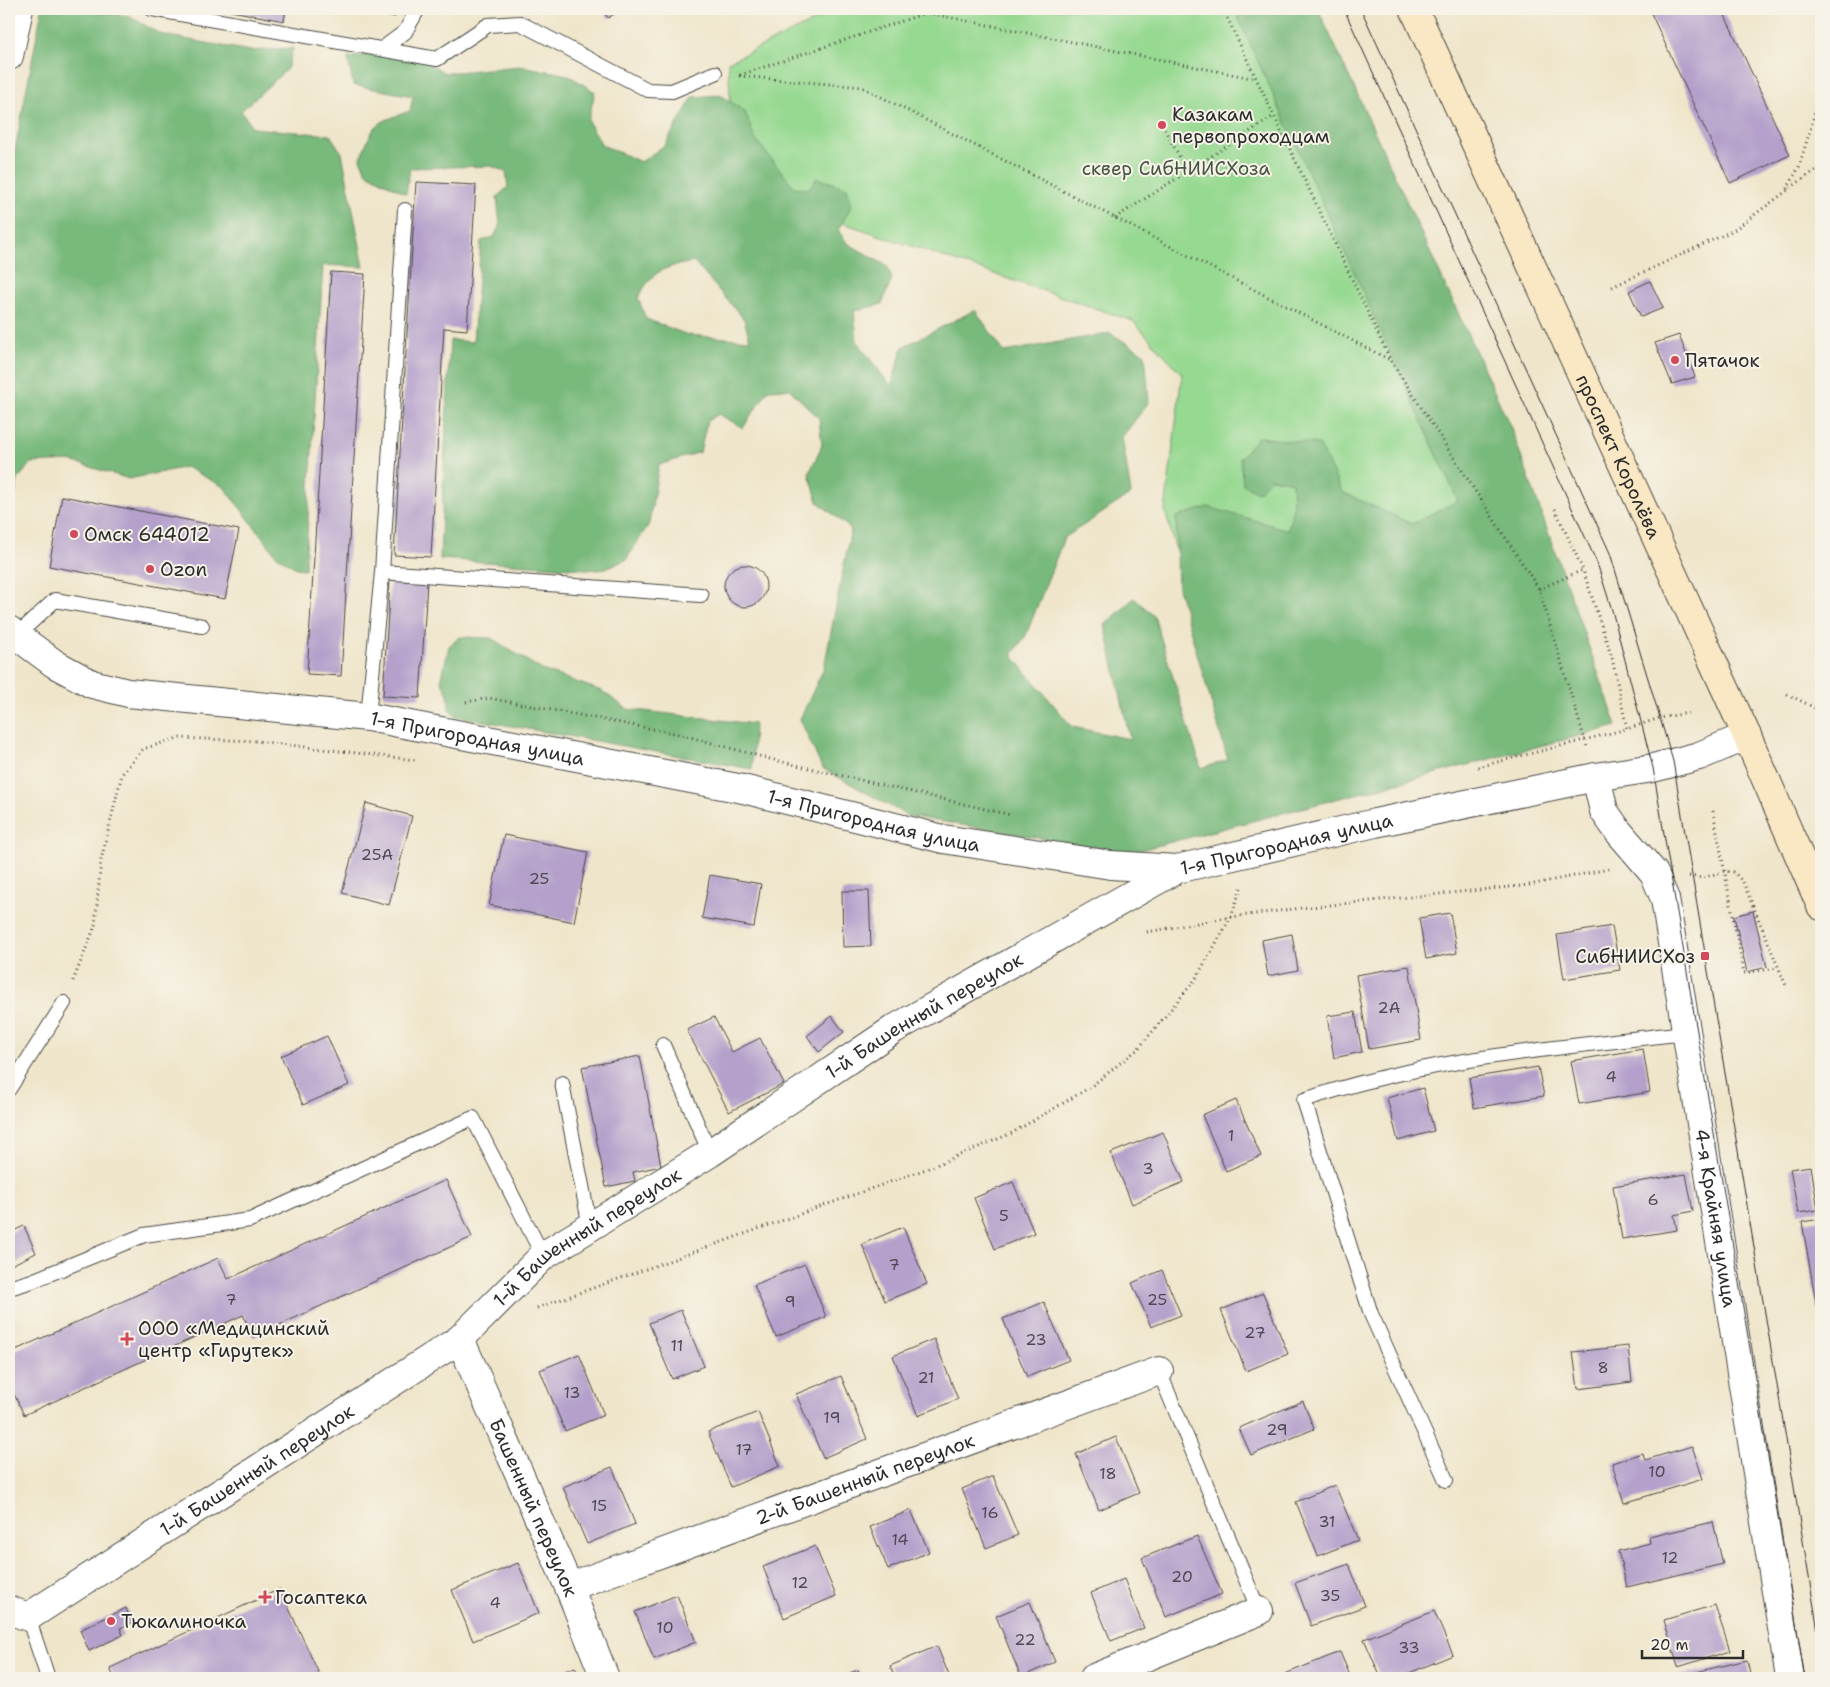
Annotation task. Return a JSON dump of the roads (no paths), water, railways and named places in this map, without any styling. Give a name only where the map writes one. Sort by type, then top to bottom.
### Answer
[{"type":"main road","name":"проспект Королёва","points":[[1414,9],[1747,736],[1821,906]]},
{"type":"street","points":[[9,56],[19,9]]},
{"type":"street","name":"1-я Пригородная улица","points":[[12,633],[55,664],[92,684],[128,693],[368,717],[743,789],[943,840],[1111,865],[1177,869],[1375,823],[1653,768],[1711,752],[1747,736]]},
{"type":"street","name":"4-я Крайняя улица","points":[[1596,778],[1604,811],[1650,869],[1665,899],[1790,1678]]},
{"type":"street","name":"1-й Башенный переулок","points":[[18,1614],[460,1338],[543,1256],[710,1153],[894,1029],[1177,869]]},
{"type":"street","name":"Башенный переулок","points":[[460,1338],[570,1587],[605,1678]]},
{"type":"street","name":"2-й Башенный переулок","points":[[570,1587],[1159,1371]]},
{"type":"street","points":[[1094,1678],[1259,1612]]},
{"type":"lane","points":[[152,9],[437,59],[488,25],[520,23],[648,90],[672,91],[715,73]]},
{"type":"lane","points":[[382,48],[405,32],[418,9]]},
{"type":"lane","points":[[368,717],[382,572],[405,210]]},
{"type":"lane","points":[[382,572],[701,595]]},
{"type":"lane","points":[[12,633],[55,600],[202,626]]},
{"type":"lane","points":[[9,1089],[64,1003]]},
{"type":"lane","points":[[1446,1480],[1371,1314],[1304,1100],[1344,1086],[1482,1056],[1685,1033]]},
{"type":"lane","points":[[663,1045],[710,1153]]},
{"type":"lane","points":[[562,1083],[590,1227]]},
{"type":"lane","points":[[9,1288],[32,1282],[144,1235],[250,1220],[473,1118],[543,1256]]},
{"type":"lane","points":[[1159,1371],[1259,1612]]},
{"type":"lane","points":[[18,1614],[48,1678]]},
{"type":"tram line","points":[[1344,9],[1597,563],[1612,610],[1653,768],[1805,1678]]},
{"type":"tram line","points":[[1361,9],[1610,553],[1673,761],[1821,1649]]},
{"type":"place","name":"Казакам первопроходцам","points":[[1162,125]]},
{"type":"place","name":"Пятачок","points":[[1675,360]]},
{"type":"place","name":"Омск 644012","points":[[74,534]]},
{"type":"place","name":"Ozon","points":[[150,569]]},
{"type":"place","name":"СибНИИСХоз","points":[[1705,956]]},
{"type":"place","name":"ООО «Медицинский центр «Гирутек»","points":[[127,1339]]},
{"type":"place","name":"Госаптека","points":[[265,1597]]},
{"type":"place","name":"Тюкалиночка","points":[[111,1621]]},
{"type":"park label","name":"сквер СибНИИСХоза","points":[[1176,168]]}]
